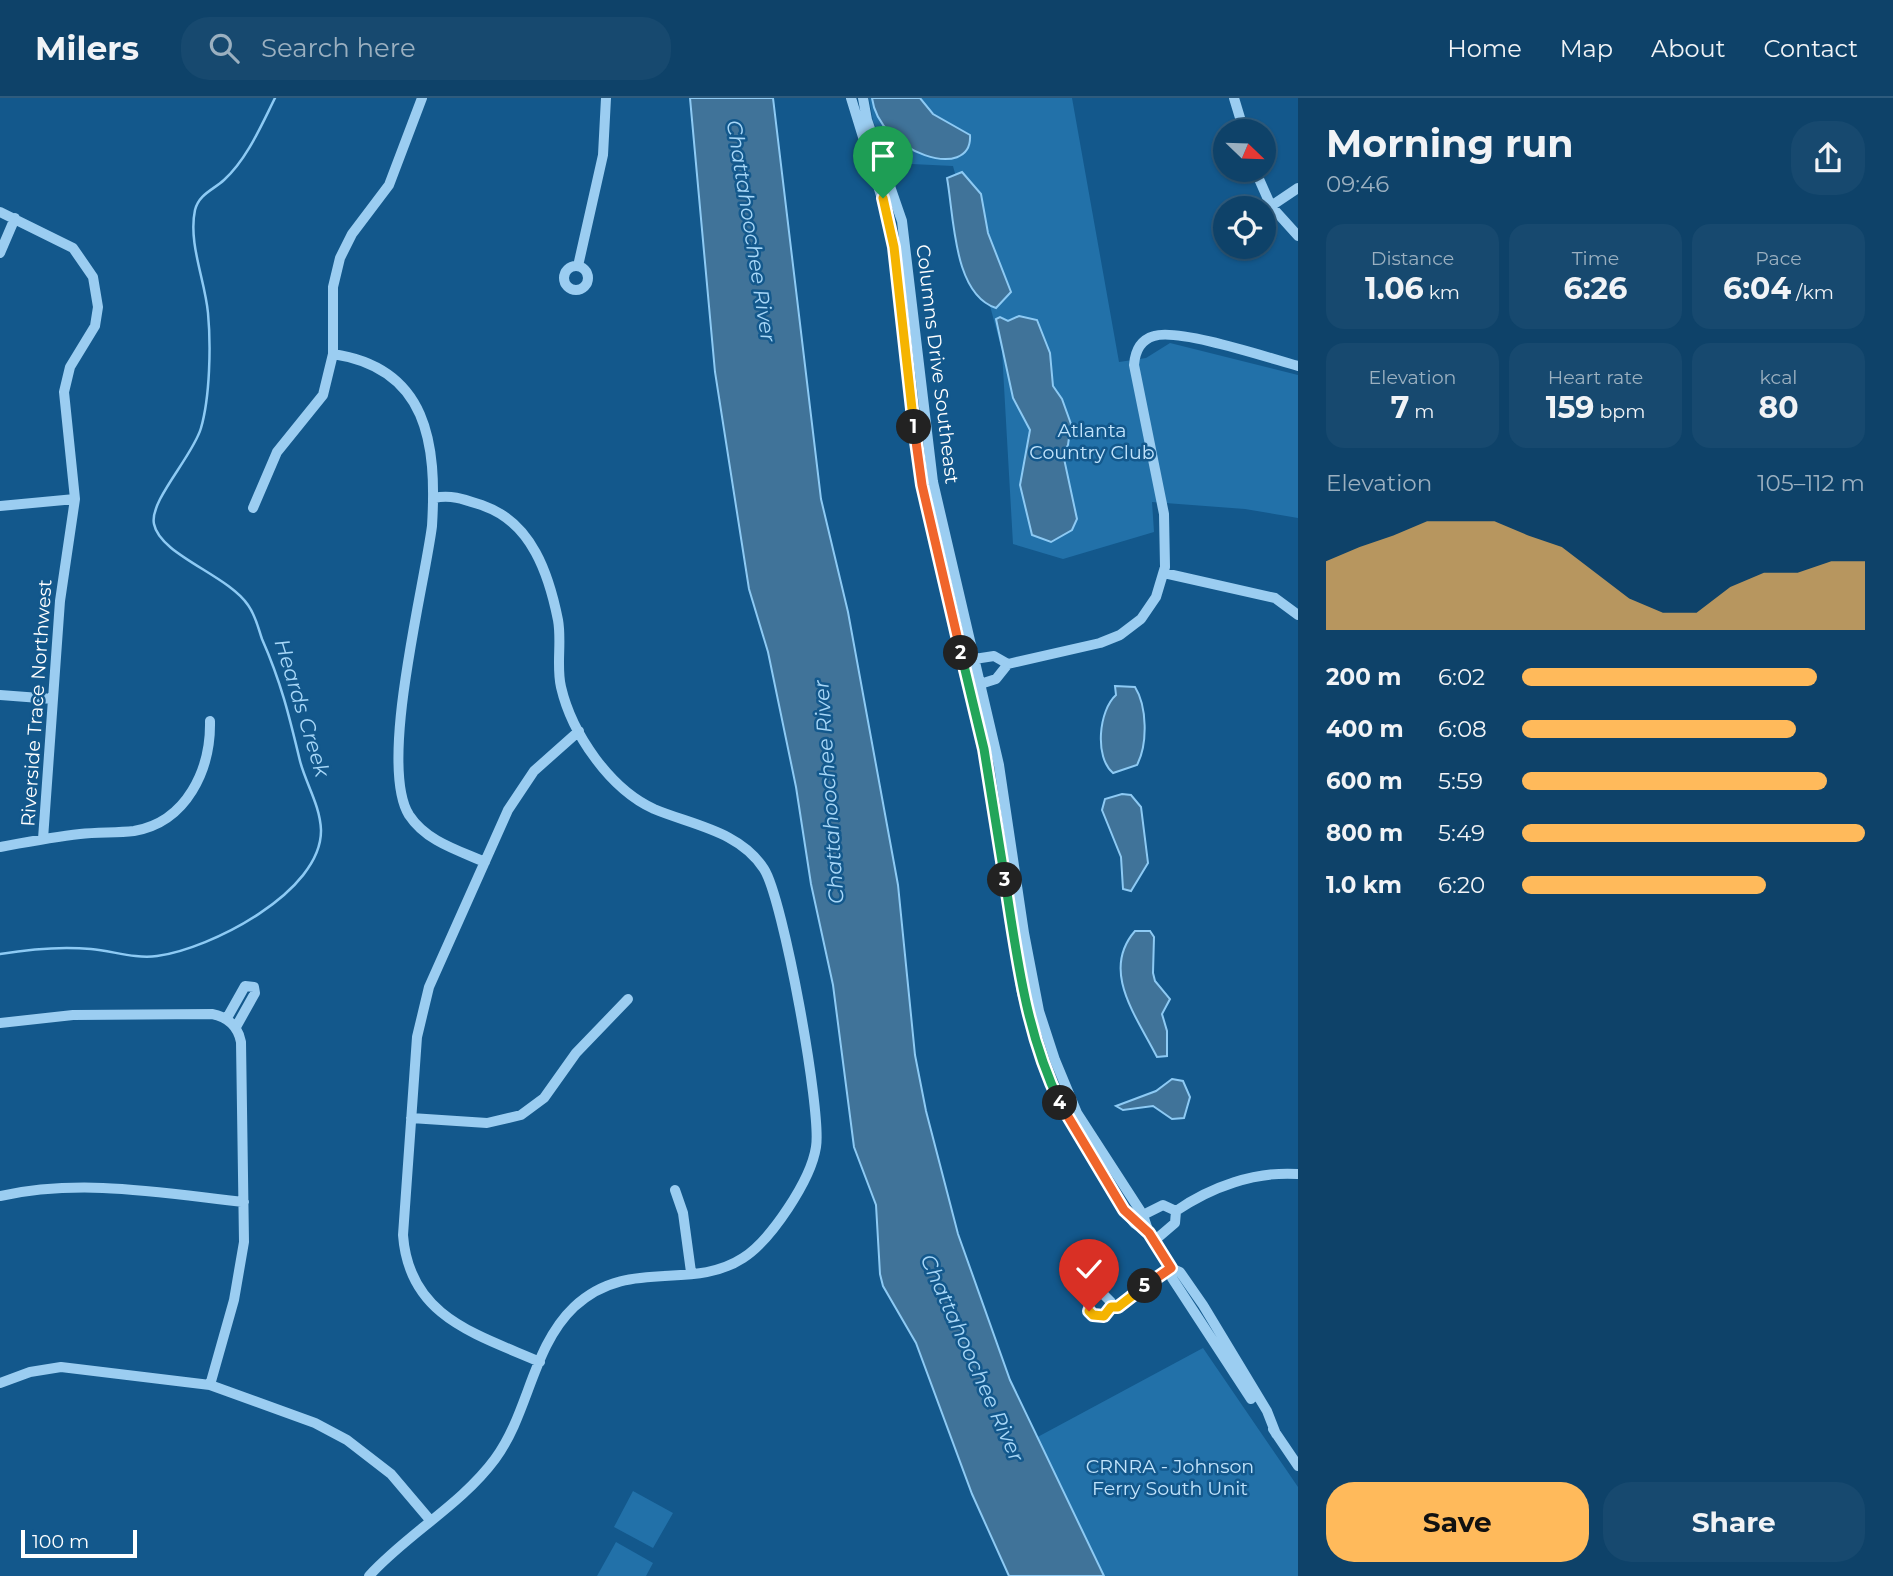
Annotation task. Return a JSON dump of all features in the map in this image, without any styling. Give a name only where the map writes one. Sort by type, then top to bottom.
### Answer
[{"type":"street","points":[[253,508],[278,452],[323,395],[332,354],[333,287],[340,258],[352,234],[390,185],[422,98]]},
{"type":"street","points":[[579,266],[603,155],[606,98]]},
{"type":"street","name":"Columns Drive Southeast","points":[[850,98],[891,228],[920,472],[969,660]]},
{"type":"street","name":"Columns Drive Southeast","points":[[863,98],[867,120],[902,221],[933,482],[975,686],[999,765],[1024,936],[1046,1034],[1077,1113],[1143,1215],[1151,1237],[1171,1268],[1172,1278],[1298,1466]]},
{"type":"street","points":[[1234,98],[1240,119]]},
{"type":"street","points":[[1276,203],[1298,188]]},
{"type":"street","name":"Riverside Trace Northwest","points":[[0,212],[73,248],[88,267],[97,288],[95,326],[70,367],[64,392],[75,499],[60,601],[43,839]]},
{"type":"street","points":[[1276,212],[1298,236]]},
{"type":"street","points":[[0,253],[15,218]]},
{"type":"street","points":[[975,686],[996,679],[1008,664],[1100,643],[1126,631],[1152,605],[1164,573],[1164,514],[1134,365],[1138,347],[1153,336],[1171,335],[1298,366]]},
{"type":"street","points":[[332,354],[375,365],[392,377],[412,397],[428,434],[434,498],[429,553],[398,734],[398,775],[408,813],[420,828],[440,843],[485,862]]},
{"type":"street","points":[[369,1576],[480,1477],[497,1457],[562,1320],[594,1292],[632,1277],[725,1267],[758,1247],[804,1180],[816,1152],[817,1115],[777,900],[766,872],[747,849],[726,836],[632,797],[605,771],[579,731],[561,687],[558,622],[537,551],[510,521],[493,509],[448,495],[434,498]]},
{"type":"street","points":[[0,506],[75,499]]},
{"type":"street","points":[[1164,573],[1265,595],[1284,602],[1298,615]]},
{"type":"street","points":[[969,660],[994,656],[1008,664]]},
{"type":"street","name":"Columns Drive Southeast","points":[[975,686],[1022,993],[1037,1045],[1059,1102],[1090,1157],[1129,1216],[1151,1237]]},
{"type":"street","points":[[0,695],[53,699]]},
{"type":"street","points":[[0,847],[43,839],[135,831],[169,815],[188,797],[202,774],[209,750],[210,721]]},
{"type":"street","points":[[540,1362],[452,1323],[432,1305],[415,1280],[406,1258],[403,1235],[417,1037],[423,1004],[485,862],[524,784],[548,756],[579,731]]},
{"type":"street","points":[[228,1018],[245,986],[254,987],[255,993],[236,1027]]},
{"type":"street","points":[[411,1118],[487,1124],[522,1115],[544,1097],[576,1054],[628,999]]},
{"type":"street","points":[[0,1023],[73,1015],[212,1014],[228,1018],[236,1027],[241,1042],[244,1202],[240,1277],[210,1385]]},
{"type":"street","points":[[1176,1211],[1216,1189],[1248,1178],[1298,1174]]},
{"type":"street","points":[[0,1196],[65,1186],[103,1186],[244,1202]]},
{"type":"street","points":[[675,1190],[683,1213],[691,1272]]},
{"type":"street","points":[[1143,1215],[1163,1205],[1176,1211]]},
{"type":"street","points":[[1151,1237],[1175,1223],[1176,1211]]},
{"type":"street","points":[[1111,1307],[1118,1307],[1171,1268]]},
{"type":"street","points":[[0,1383],[30,1372],[61,1367],[210,1385],[315,1423],[347,1440],[391,1474],[430,1520]]},
{"type":"green space","name":"Atlanta Country Club","points":[[869,98],[1072,98],[1119,362],[1146,358],[1170,343],[1298,375],[1298,518],[1245,509],[1152,502],[1154,532],[1063,559],[1013,544],[1002,351],[953,166],[891,163],[873,121]]},
{"type":"green space","name":"CRNRA - Johnson Ferry South Unit","points":[[1203,1348],[1298,1487],[1298,1576],[1085,1576],[1032,1440]]},
{"type":"green space","points":[[633,1491],[673,1513],[653,1548],[614,1527]]},
{"type":"green space","points":[[616,1542],[653,1563],[646,1576],[597,1576]]},
{"type":"water","name":"Chattahoochee River","points":[[690,98],[773,98],[821,499],[848,612],[898,885],[915,1055],[926,1111],[958,1234],[1010,1380],[1104,1576],[1009,1576],[972,1494],[916,1343],[883,1286],[876,1205],[854,1147],[833,985],[811,884],[796,787],[768,652],[749,589],[715,372]]},
{"type":"water","points":[[872,98],[920,98],[933,114],[970,135],[967,149],[957,157],[942,159],[907,147],[891,134],[878,117]]},
{"type":"water","points":[[962,172],[981,194],[988,233],[1011,292],[996,308],[982,300],[971,287],[958,252],[947,178]]},
{"type":"water","points":[[1019,316],[1037,320],[1050,353],[1053,386],[1062,399],[1071,424],[1068,445],[1063,454],[1077,519],[1072,530],[1051,542],[1032,535],[1020,485],[1030,430],[1013,398],[996,319],[1000,317],[1008,321]]},
{"type":"water","points":[[1115,686],[1135,687],[1142,704],[1145,725],[1143,747],[1137,765],[1113,773],[1103,756],[1101,734],[1106,711],[1116,695]]},
{"type":"water","points":[[1122,794],[1131,795],[1141,807],[1148,863],[1131,891],[1123,889],[1121,857],[1102,810],[1105,799]]},
{"type":"water","points":[[1135,931],[1150,931],[1154,937],[1155,981],[1170,999],[1162,1014],[1167,1031],[1167,1056],[1157,1057],[1125,994],[1121,962],[1125,946]]},
{"type":"water","points":[[1172,1079],[1183,1081],[1190,1097],[1184,1118],[1172,1119],[1153,1106],[1123,1110],[1116,1106],[1156,1091]]},
{"type":"waterway","name":"Heards Creek","points":[[0,954],[56,948],[91,949],[140,956],[157,956],[179,951],[205,942],[259,914],[284,895],[303,875],[316,853],[321,830],[318,812],[303,770],[279,684],[253,613],[226,584],[168,546],[154,524],[158,503],[190,452],[201,428],[206,401],[209,326],[194,235],[195,210],[203,196],[224,180],[240,162],[275,98]]},
{"type":"route","points":[[883,198],[894,247],[922,485],[984,749],[1022,993],[1037,1045],[1059,1102],[1124,1210],[1134,1223],[1149,1233],[1171,1268],[1118,1307],[1111,1307],[1104,1316],[1098,1317],[1089,1311]]}]
